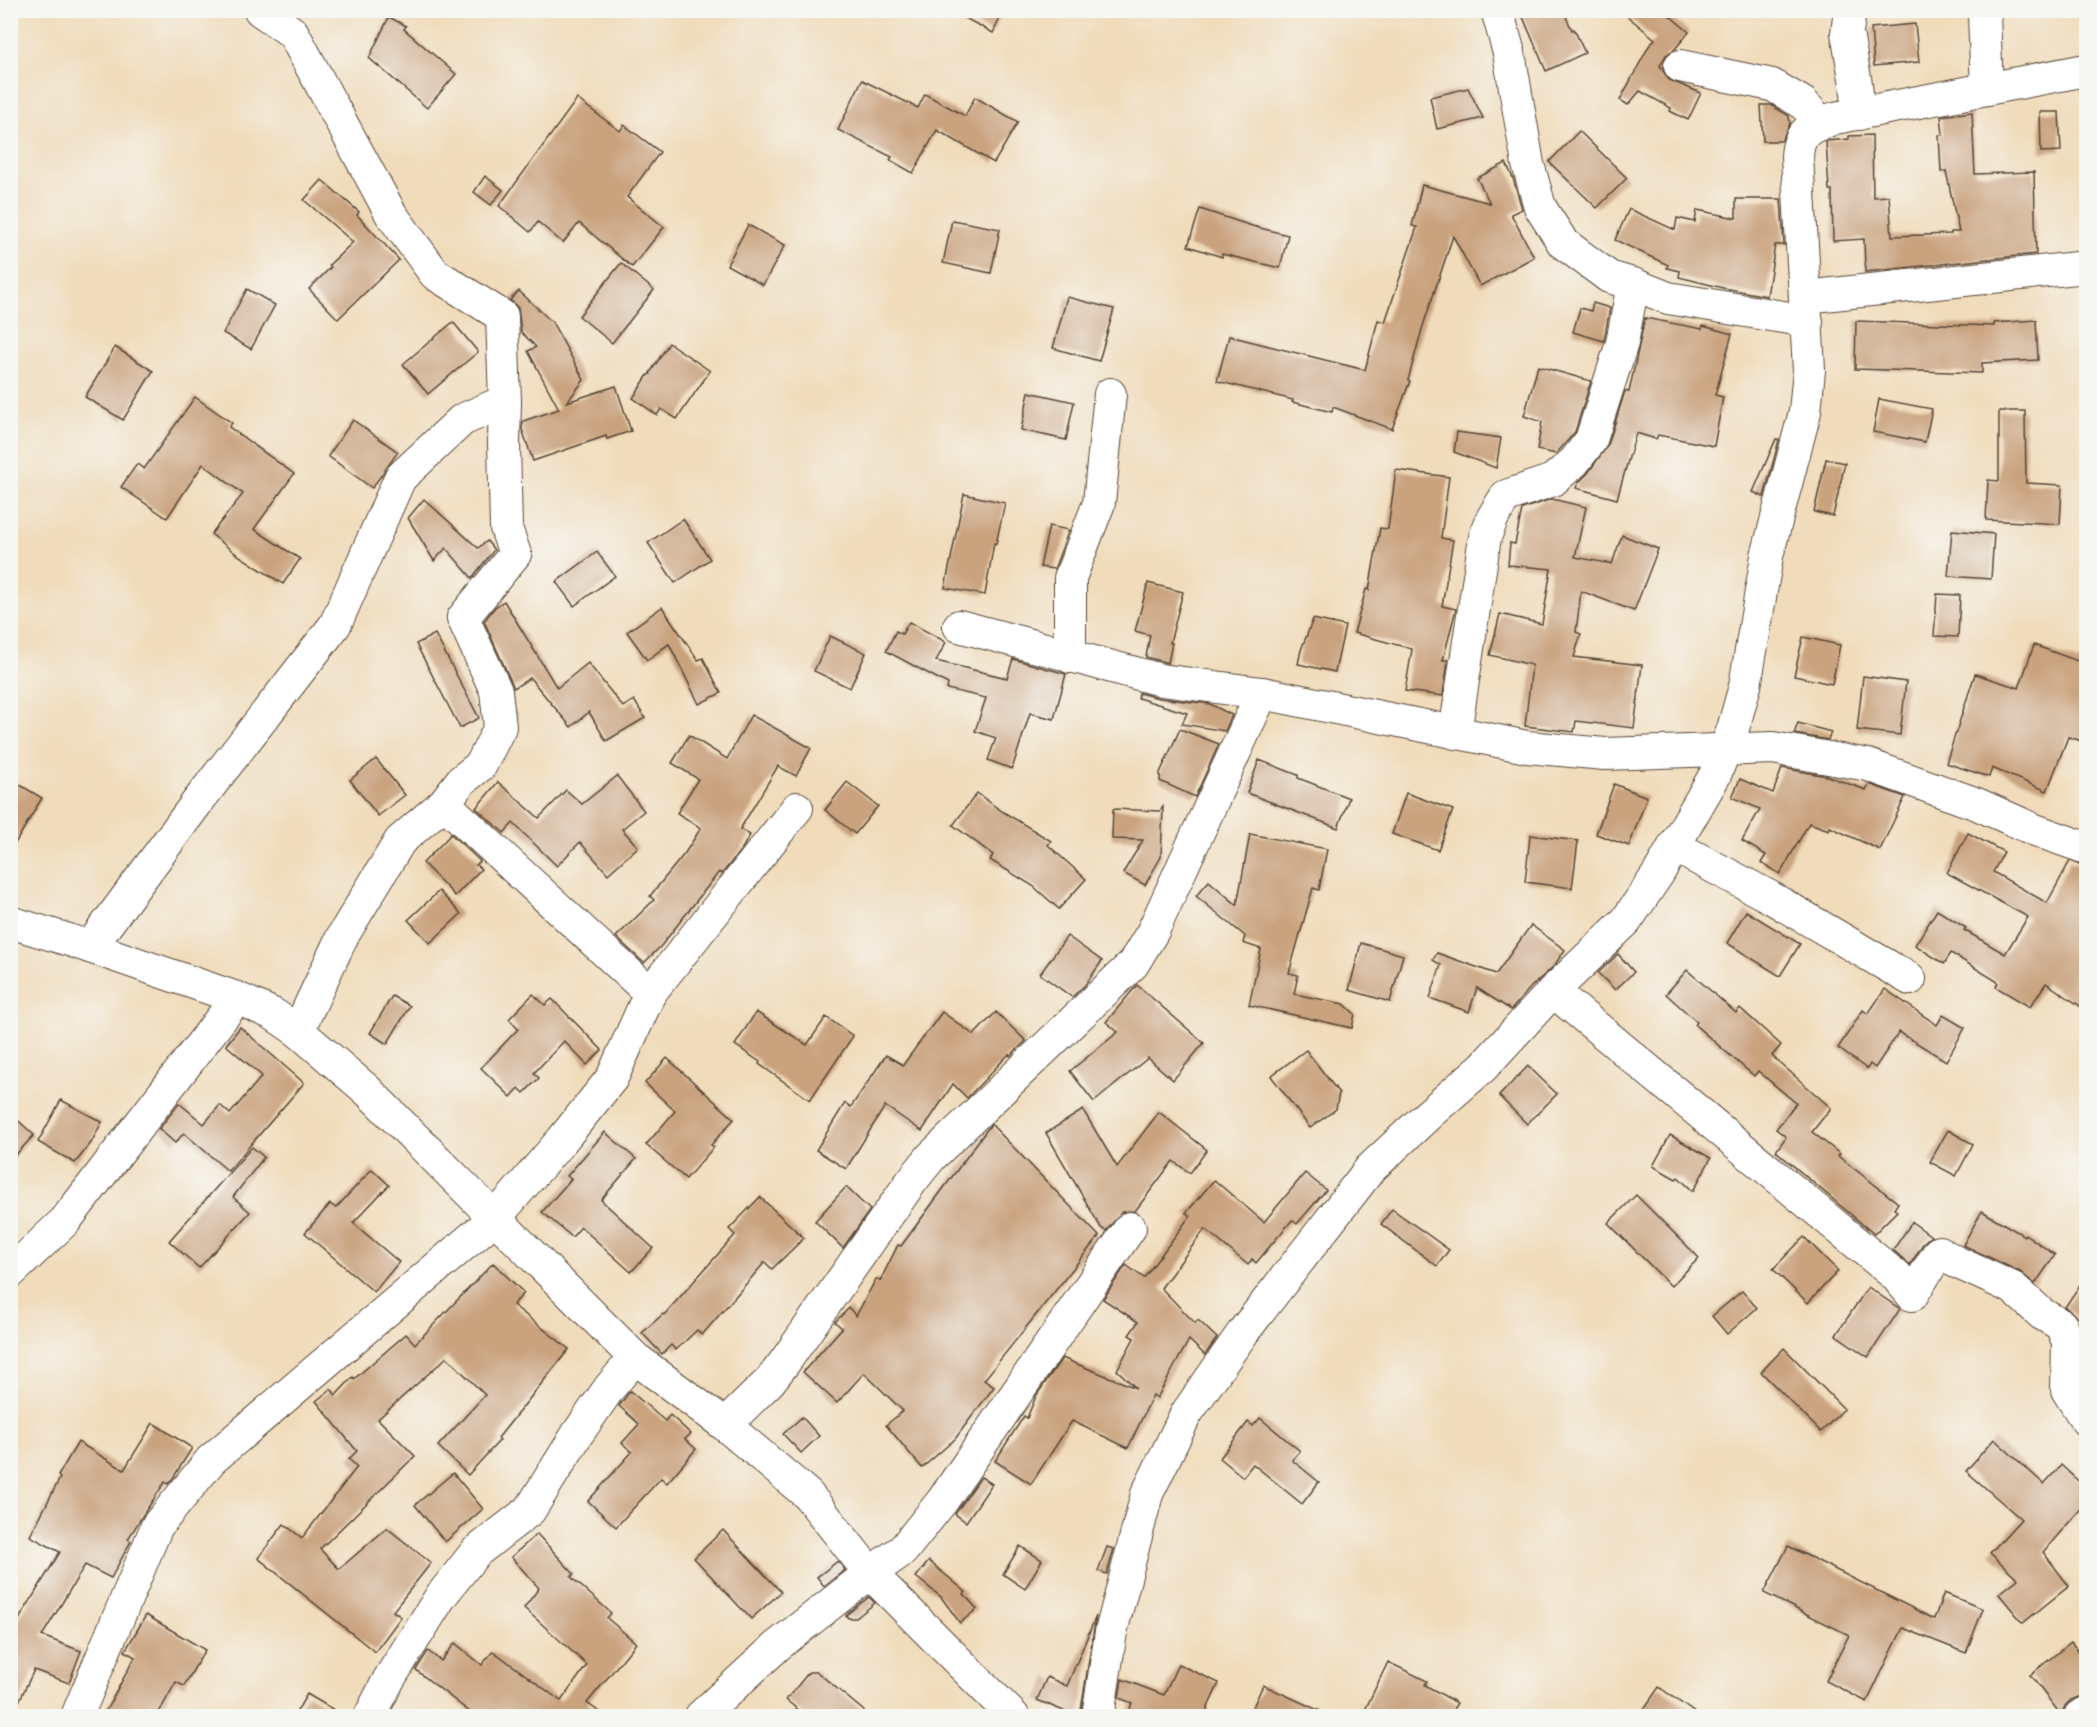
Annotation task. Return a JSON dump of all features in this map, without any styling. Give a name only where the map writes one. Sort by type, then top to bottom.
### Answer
[{"type":"street","points":[[260,10],[293,33],[392,214],[435,274],[502,316],[507,528],[515,554],[464,618],[496,691],[500,727],[481,765],[461,781],[444,803],[400,841],[342,937],[298,1031]]},
{"type":"street","points":[[1497,10],[1509,53],[1528,164],[1540,207],[1563,243],[1609,277],[1668,298],[1806,309],[2086,267]]},
{"type":"street","points":[[1850,10],[1847,33],[1859,114]]},
{"type":"street","points":[[1987,10],[1984,15],[1987,89]]},
{"type":"street","points":[[1680,66],[1772,85],[1803,103],[1821,123]]},
{"type":"street","points":[[1098,1716],[1111,1632],[1147,1494],[1185,1414],[1244,1331],[1370,1169],[1483,1067],[1553,991],[1626,921],[1658,874],[1715,774],[1744,686],[1767,556],[1804,412],[1809,370],[1797,146],[1802,134],[1811,127],[1835,118],[2086,70]]},
{"type":"street","points":[[1455,733],[1485,537],[1493,517],[1506,496],[1553,480],[1574,462],[1591,440],[1622,343],[1633,284]]},
{"type":"street","points":[[1071,657],[1071,578],[1099,503],[1110,394]]},
{"type":"street","points":[[90,947],[199,800],[335,625],[400,478],[462,420],[505,401]]},
{"type":"street","points":[[959,626],[1161,680],[1262,693],[1527,747],[1605,754],[1773,748],[1868,765],[1977,804],[2035,830],[2086,848]]},
{"type":"street","points":[[725,1425],[770,1381],[784,1363],[931,1157],[1132,964],[1153,931],[1262,693]]},
{"type":"street","points":[[444,803],[650,993]]},
{"type":"street","points":[[77,1716],[157,1526],[211,1460],[495,1218],[612,1078],[650,993],[797,808]]},
{"type":"street","points":[[1674,846],[1770,897],[1910,979]]},
{"type":"street","points":[[10,922],[237,998],[273,1014],[298,1031],[367,1090],[635,1358],[725,1425],[808,1495],[870,1573],[1013,1716]]},
{"type":"street","points":[[1553,991],[1896,1276],[1912,1295],[1939,1251],[1954,1261],[2013,1288],[2042,1314],[2061,1325],[2068,1342],[2067,1390],[2086,1420]]},
{"type":"street","points":[[10,1273],[65,1221],[237,998]]},
{"type":"street","points":[[701,1716],[777,1646],[903,1550],[943,1500],[1130,1228]]},
{"type":"street","points":[[370,1716],[389,1678],[441,1596],[476,1552],[530,1510],[578,1433],[610,1387],[635,1358]]},
{"type":"street","points":[[2080,1716],[2086,1713]]},
{"type":"building","points":[[950,10],[1004,10],[993,33]]},
{"type":"building","points":[[1520,10],[1563,10],[1585,53],[1546,71]]},
{"type":"building","points":[[1620,10],[1663,10],[1689,32],[1675,49],[1666,55],[1660,66],[1669,80],[1701,93],[1688,120],[1640,91],[1628,105],[1620,100],[1655,39]]},
{"type":"building","points":[[389,17],[406,26],[404,29],[456,74],[427,108],[369,58]]},
{"type":"building","points":[[1915,24],[1919,62],[1874,66],[1871,28]]},
{"type":"building","points":[[862,80],[918,108],[925,94],[965,116],[975,97],[1018,122],[994,163],[937,130],[913,173],[890,160],[892,157],[838,130]]},
{"type":"building","points":[[1468,88],[1483,118],[1437,129],[1430,97]]},
{"type":"building","points":[[577,99],[620,131],[624,125],[660,152],[627,197],[664,227],[632,267],[579,223],[563,243],[538,222],[530,232],[499,206]]},
{"type":"building","points":[[1761,105],[1771,105],[1789,116],[1790,124],[1781,141],[1763,141]]},
{"type":"building","points":[[1972,112],[1975,174],[2034,172],[2036,254],[1865,272],[1864,239],[1833,241],[1832,190],[1829,190],[1826,141],[1849,139],[1849,136],[1872,135],[1873,197],[1889,196],[1892,236],[1951,234],[1951,232],[1959,232],[1946,171],[1941,172],[1939,135],[1943,135],[1941,116]]},
{"type":"building","points":[[2040,112],[2059,112],[2061,151],[2041,152]]},
{"type":"building","points":[[1579,131],[1627,178],[1597,208],[1549,162]]},
{"type":"building","points":[[1506,163],[1522,209],[1511,214],[1534,257],[1480,286],[1453,236],[1422,329],[1408,380],[1410,381],[1392,429],[1333,407],[1332,412],[1217,381],[1229,336],[1365,370],[1378,320],[1385,322],[1417,227],[1412,226],[1422,185],[1490,203],[1477,178]]},
{"type":"building","points":[[485,176],[503,190],[491,205],[474,192]]},
{"type":"building","points":[[322,180],[359,212],[357,215],[399,260],[338,319],[309,289],[331,267],[329,265],[353,242],[304,200]]},
{"type":"building","points":[[1736,199],[1781,199],[1784,245],[1775,245],[1767,296],[1679,277],[1680,271],[1667,268],[1668,265],[1615,240],[1629,209],[1675,230],[1677,218],[1695,222],[1697,210],[1736,218]]},
{"type":"building","points":[[1200,209],[1288,235],[1280,268],[1222,254],[1222,257],[1188,246]]},
{"type":"building","points":[[952,220],[1000,229],[991,273],[943,263]]},
{"type":"building","points":[[748,225],[785,245],[763,285],[727,265]]},
{"type":"building","points":[[621,263],[654,290],[612,343],[579,316]]},
{"type":"building","points":[[247,289],[275,305],[251,349],[223,333]]},
{"type":"building","points":[[519,291],[552,322],[584,380],[567,402],[616,386],[631,431],[607,439],[606,436],[533,461],[522,429],[523,421],[559,409],[528,351],[536,347],[521,332],[518,308],[510,300]]},
{"type":"building","points":[[1067,297],[1114,309],[1099,361],[1053,348]]},
{"type":"building","points":[[1593,303],[1610,308],[1604,341],[1573,332],[1580,308],[1591,311]]},
{"type":"building","points":[[1645,318],[1702,329],[1703,326],[1732,334],[1715,395],[1723,397],[1714,446],[1658,435],[1656,439],[1636,433],[1617,499],[1576,488],[1608,445],[1625,391],[1629,392]]},
{"type":"building","points":[[2036,320],[2038,360],[1982,363],[1982,373],[1855,369],[1856,321],[1994,326],[1994,323]]},
{"type":"building","points":[[453,322],[478,352],[428,394],[403,364]]},
{"type":"building","points":[[669,343],[710,371],[677,419],[661,409],[657,415],[633,398],[651,374]]},
{"type":"building","points":[[115,347],[153,371],[123,420],[85,397]]},
{"type":"building","points":[[1538,366],[1591,381],[1575,432],[1556,454],[1537,450],[1542,422],[1524,416]]},
{"type":"building","points":[[1029,392],[1074,402],[1066,440],[1021,430]]},
{"type":"building","points":[[195,397],[232,423],[229,427],[294,474],[254,529],[300,559],[283,584],[235,553],[211,534],[243,494],[203,464],[167,518],[121,487],[137,464],[144,469]]},
{"type":"building","points":[[1879,399],[1932,409],[1925,442],[1873,432]]},
{"type":"building","points":[[1999,411],[2025,411],[2026,483],[2062,485],[2060,524],[1986,520],[1988,480],[1999,481]]},
{"type":"building","points":[[353,420],[398,452],[372,488],[328,456]]},
{"type":"building","points":[[1457,432],[1501,438],[1496,468],[1454,452]]},
{"type":"building","points":[[1776,439],[1779,440],[1764,497],[1753,492]]},
{"type":"building","points":[[1826,459],[1845,463],[1833,516],[1814,512]]},
{"type":"building","points":[[1396,470],[1449,477],[1441,538],[1453,540],[1442,606],[1456,609],[1443,660],[1448,660],[1443,696],[1405,691],[1412,649],[1354,633],[1366,589],[1369,590],[1380,528],[1388,529]]},
{"type":"building","points":[[964,494],[1005,503],[996,544],[994,543],[985,595],[945,588]]},
{"type":"building","points":[[424,499],[478,548],[487,541],[494,550],[472,578],[446,548],[434,561],[408,518]]},
{"type":"building","points":[[1552,499],[1586,507],[1575,557],[1612,564],[1622,535],[1658,549],[1634,611],[1581,591],[1576,632],[1581,634],[1574,657],[1642,665],[1634,728],[1576,721],[1574,732],[1525,726],[1532,665],[1490,655],[1500,614],[1542,624],[1551,569],[1508,565],[1510,543],[1515,544],[1522,509]]},
{"type":"building","points":[[683,519],[710,559],[675,583],[648,543]]},
{"type":"building","points":[[1049,526],[1069,530],[1054,569],[1040,567]]},
{"type":"building","points":[[1952,530],[1994,534],[1991,579],[1948,576]]},
{"type":"building","points":[[597,552],[615,576],[574,606],[556,582]]},
{"type":"building","points":[[1148,583],[1183,592],[1170,643],[1172,643],[1168,663],[1146,657],[1150,635],[1135,631]]},
{"type":"building","points":[[1937,594],[1960,595],[1958,637],[1934,636]]},
{"type":"building","points":[[504,601],[557,688],[588,663],[623,707],[634,700],[645,718],[606,741],[589,712],[571,727],[530,678],[514,688],[484,621],[495,607]]},
{"type":"building","points":[[662,607],[698,660],[703,658],[721,693],[699,704],[669,644],[647,660],[627,632]]},
{"type":"building","points":[[1313,619],[1345,626],[1335,672],[1298,664]]},
{"type":"building","points":[[909,622],[946,642],[936,661],[1007,678],[1013,659],[1066,674],[1054,719],[1030,713],[1012,769],[988,760],[996,738],[975,731],[986,698],[947,689],[948,684],[886,651],[896,631],[902,634]]},
{"type":"building","points":[[435,634],[479,718],[460,728],[416,644]]},
{"type":"building","points":[[830,636],[866,653],[850,688],[814,671]]},
{"type":"building","points":[[1803,637],[1840,645],[1832,684],[1794,676]]},
{"type":"building","points":[[2034,645],[2086,664],[2086,742],[2068,737],[2047,791],[1992,768],[1989,777],[1946,763],[1975,674],[2019,688]]},
{"type":"building","points":[[1863,676],[1906,682],[1900,735],[1857,730]]},
{"type":"building","points":[[1139,693],[1159,698],[1210,704],[1232,715],[1225,731],[1182,724],[1187,713],[1138,698]]},
{"type":"building","points":[[751,715],[811,748],[796,776],[778,766],[740,829],[750,835],[743,847],[722,874],[719,872],[661,946],[644,963],[616,937],[654,900],[650,896],[685,853],[701,828],[677,813],[698,779],[672,763],[689,735],[727,759]]},
{"type":"building","points":[[1798,723],[1831,732],[1828,740],[1794,734]]},
{"type":"building","points":[[1180,729],[1219,744],[1195,797],[1160,781],[1160,773]]},
{"type":"building","points":[[376,759],[405,795],[378,816],[350,780]]},
{"type":"building","points":[[1259,760],[1349,798],[1338,828],[1247,793]]},
{"type":"building","points":[[1782,768],[1827,776],[1866,790],[1869,784],[1905,797],[1880,850],[1830,827],[1829,830],[1809,823],[1780,874],[1761,863],[1766,855],[1742,841],[1760,809],[1732,797],[1740,779],[1773,793]]},
{"type":"building","points":[[617,776],[644,811],[622,829],[638,847],[608,874],[580,842],[557,866],[513,823],[504,833],[476,808],[498,782],[539,818],[566,790],[582,804]]},
{"type":"building","points":[[10,779],[42,798],[10,852]]},
{"type":"building","points":[[847,782],[878,806],[855,834],[825,810]]},
{"type":"building","points":[[1614,784],[1647,797],[1629,846],[1596,834]]},
{"type":"building","points":[[977,793],[1051,841],[1048,845],[1086,879],[1059,909],[1033,886],[990,860],[993,855],[953,825]]},
{"type":"building","points":[[1406,793],[1453,810],[1438,850],[1392,834]]},
{"type":"building","points":[[1163,807],[1161,857],[1145,885],[1123,873],[1143,840],[1112,839],[1113,809],[1160,811]]},
{"type":"building","points":[[1968,833],[2004,852],[1993,872],[2047,903],[2070,861],[2086,866],[2086,1010],[2046,983],[2030,1007],[1996,987],[1998,982],[1951,953],[1944,964],[1915,945],[1937,910],[1966,928],[1964,930],[2005,954],[2028,917],[1947,873]]},
{"type":"building","points":[[451,834],[480,861],[476,865],[481,869],[455,896],[423,863]]},
{"type":"building","points":[[1250,834],[1327,849],[1319,890],[1313,888],[1289,973],[1298,975],[1294,994],[1344,1004],[1355,1014],[1352,1028],[1249,1005],[1261,949],[1243,943],[1245,936],[1196,896],[1209,881],[1237,905]]},
{"type":"building","points":[[1530,835],[1578,841],[1572,888],[1525,882]]},
{"type":"building","points":[[439,891],[461,914],[430,943],[408,920]]},
{"type":"building","points":[[1746,911],[1800,944],[1780,976],[1727,943]]},
{"type":"building","points":[[1531,925],[1565,950],[1554,966],[1511,1010],[1477,988],[1469,1012],[1430,998],[1441,965],[1433,960],[1437,953],[1496,974]]},
{"type":"building","points":[[1067,936],[1102,961],[1085,985],[1072,997],[1040,974]]},
{"type":"building","points":[[1361,943],[1403,955],[1390,1002],[1349,990]]},
{"type":"building","points":[[1618,954],[1634,972],[1615,990],[1598,973]]},
{"type":"building","points":[[1687,970],[1736,1013],[1740,1008],[1781,1045],[1772,1056],[1831,1108],[1812,1132],[1840,1154],[1838,1156],[1898,1203],[1894,1209],[1897,1211],[1874,1234],[1776,1151],[1786,1137],[1776,1129],[1796,1103],[1758,1071],[1754,1076],[1695,1025],[1697,1022],[1666,994]]},
{"type":"building","points":[[1137,985],[1204,1043],[1173,1080],[1148,1058],[1094,1102],[1070,1071],[1118,1032],[1106,1022]]},
{"type":"building","points":[[1885,989],[1937,1025],[1943,1015],[1965,1028],[1946,1061],[1899,1032],[1875,1068],[1870,1064],[1867,1069],[1838,1048],[1863,1010],[1868,1014]]},
{"type":"building","points":[[533,994],[545,1005],[552,999],[602,1050],[587,1065],[564,1041],[534,1073],[539,1078],[524,1093],[519,1088],[511,1097],[481,1068],[518,1029],[509,1019]]},
{"type":"building","points":[[392,996],[410,1006],[387,1044],[370,1033]]},
{"type":"building","points":[[756,1012],[807,1045],[826,1017],[853,1036],[810,1100],[735,1045]]},
{"type":"building","points":[[942,1012],[974,1035],[996,1012],[1026,1041],[1010,1056],[1009,1054],[967,1098],[953,1084],[922,1131],[885,1106],[846,1169],[816,1150],[845,1103],[851,1107],[886,1055],[903,1065]]},
{"type":"building","points":[[240,1027],[304,1083],[228,1171],[184,1133],[175,1143],[159,1129],[179,1103],[204,1124],[220,1105],[230,1114],[262,1076],[226,1045]]},
{"type":"building","points":[[1306,1050],[1339,1093],[1336,1109],[1310,1128],[1271,1076]]},
{"type":"building","points":[[667,1058],[734,1119],[711,1145],[714,1147],[686,1179],[646,1145],[675,1111],[645,1083]]},
{"type":"building","points":[[1528,1066],[1557,1094],[1527,1124],[1499,1096]]},
{"type":"building","points":[[61,1100],[102,1122],[91,1143],[75,1163],[38,1142]]},
{"type":"building","points":[[1083,1110],[1117,1167],[1159,1112],[1207,1150],[1190,1173],[1173,1161],[1135,1211],[1122,1212],[1106,1231],[1101,1228],[1046,1133]]},
{"type":"building","points":[[10,1113],[34,1135],[10,1161]]},
{"type":"building","points":[[991,1124],[1099,1236],[984,1380],[994,1387],[955,1439],[922,1468],[886,1425],[903,1411],[864,1373],[837,1403],[803,1372],[842,1328],[835,1322],[849,1308],[856,1316],[876,1279],[880,1281],[898,1245],[901,1246]]},
{"type":"building","points":[[1948,1130],[1973,1144],[1956,1176],[1930,1162]]},
{"type":"building","points":[[605,1132],[636,1159],[601,1200],[653,1248],[631,1272],[581,1227],[572,1237],[542,1212],[571,1179],[567,1176]]},
{"type":"building","points":[[1670,1135],[1711,1158],[1693,1191],[1678,1177],[1676,1179],[1653,1166]]},
{"type":"building","points":[[252,1147],[264,1157],[233,1197],[250,1212],[199,1268],[169,1241]]},
{"type":"building","points":[[372,1169],[389,1185],[353,1223],[399,1262],[374,1292],[305,1233],[330,1204],[336,1208]]},
{"type":"building","points":[[1305,1173],[1326,1190],[1297,1224],[1292,1220],[1256,1263],[1252,1259],[1248,1265],[1205,1229],[1161,1288],[1195,1323],[1198,1320],[1217,1338],[1205,1355],[1189,1340],[1157,1398],[1153,1395],[1128,1448],[1072,1421],[1031,1484],[995,1461],[1024,1416],[1027,1418],[1036,1396],[1062,1358],[1136,1388],[1117,1370],[1134,1338],[1129,1335],[1138,1322],[1103,1299],[1126,1265],[1144,1278],[1190,1216],[1186,1213],[1214,1180],[1264,1222]]},
{"type":"building","points":[[846,1187],[870,1210],[843,1248],[815,1221]]},
{"type":"building","points":[[1636,1195],[1699,1258],[1671,1286],[1608,1223]]},
{"type":"building","points":[[760,1197],[804,1238],[772,1269],[765,1262],[702,1335],[697,1330],[676,1350],[671,1345],[662,1354],[642,1333],[664,1315],[735,1235],[729,1229]]},
{"type":"building","points":[[1392,1209],[1449,1250],[1437,1266],[1381,1224]]},
{"type":"building","points":[[1982,1211],[2024,1236],[2025,1234],[2055,1255],[2035,1284],[2020,1272],[1963,1245]]},
{"type":"building","points":[[1912,1222],[1931,1236],[1924,1242],[1910,1265],[1893,1250]]},
{"type":"building","points":[[1804,1237],[1838,1271],[1808,1303],[1773,1269]]},
{"type":"building","points":[[493,1263],[524,1293],[513,1305],[569,1349],[498,1438],[500,1440],[468,1475],[438,1446],[485,1395],[447,1357],[378,1419],[415,1456],[320,1549],[339,1569],[387,1528],[431,1563],[393,1611],[401,1617],[375,1652],[258,1558],[284,1524],[302,1538],[357,1467],[349,1459],[357,1451],[316,1401],[331,1389],[336,1395],[353,1377],[354,1379],[406,1334],[415,1344]]},
{"type":"building","points":[[2086,1276],[2086,1324],[2065,1307]]},
{"type":"building","points":[[1868,1287],[1900,1309],[1868,1357],[1836,1335]]},
{"type":"building","points":[[1742,1291],[1757,1308],[1727,1334],[1712,1316]]},
{"type":"building","points":[[1784,1348],[1844,1409],[1821,1432],[1761,1372]]},
{"type":"building","points":[[630,1391],[665,1421],[670,1415],[691,1434],[685,1439],[696,1449],[667,1483],[661,1478],[616,1527],[588,1501],[632,1452],[622,1443],[639,1424],[619,1406]]},
{"type":"building","points":[[802,1417],[819,1436],[801,1453],[783,1434]]},
{"type":"building","points":[[1260,1418],[1300,1451],[1292,1460],[1319,1482],[1302,1504],[1253,1464],[1243,1477],[1220,1458],[1248,1422],[1253,1426]]},
{"type":"building","points":[[153,1423],[192,1448],[173,1478],[168,1484],[165,1482],[128,1539],[131,1541],[111,1578],[85,1565],[42,1636],[81,1651],[69,1683],[34,1670],[10,1716],[10,1634],[60,1552],[30,1536],[60,1478],[58,1476],[78,1442],[124,1470]]},
{"type":"building","points":[[1994,1439],[2044,1484],[2061,1465],[2086,1488],[2086,1503],[2043,1552],[2069,1586],[2023,1623],[1999,1594],[2018,1579],[1990,1553],[2021,1519],[1966,1471]]},
{"type":"building","points":[[453,1473],[483,1509],[445,1542],[415,1505]]},
{"type":"building","points":[[981,1477],[992,1484],[966,1522],[955,1514]]},
{"type":"building","points":[[723,1530],[781,1592],[751,1619],[694,1558]]},
{"type":"building","points":[[537,1534],[574,1574],[571,1577],[611,1613],[607,1618],[636,1643],[587,1703],[605,1716],[475,1716],[416,1670],[428,1651],[441,1661],[455,1643],[482,1665],[493,1651],[561,1701],[587,1665],[524,1608],[539,1588],[511,1557]]},
{"type":"building","points":[[1020,1546],[1042,1560],[1025,1589],[1003,1574]]},
{"type":"building","points":[[1788,1546],[1934,1619],[1944,1593],[1983,1609],[1966,1653],[1903,1628],[1867,1702],[1826,1681],[1849,1635],[1764,1593]]},
{"type":"building","points":[[1107,1547],[1114,1549],[1107,1574],[1098,1571]]},
{"type":"building","points":[[838,1561],[845,1570],[824,1586],[817,1577]]},
{"type":"building","points":[[929,1561],[966,1592],[964,1594],[977,1609],[960,1623],[941,1597],[916,1577]]},
{"type":"building","points":[[869,1597],[875,1603],[856,1618],[848,1618],[846,1615]]},
{"type":"building","points":[[146,1615],[205,1650],[184,1686],[176,1682],[157,1716],[103,1716],[135,1657],[125,1651]]},
{"type":"building","points":[[1096,1616],[1080,1716],[1037,1700],[1047,1677],[1067,1686]]},
{"type":"building","points":[[2071,1642],[2086,1661],[2086,1695],[2071,1700],[2061,1715],[2030,1675]]},
{"type":"building","points":[[1388,1662],[1427,1681],[1425,1685],[1457,1703],[1449,1716],[1378,1716],[1365,1710]]},
{"type":"building","points":[[1178,1664],[1219,1683],[1204,1716],[1127,1716],[1132,1703],[1119,1698],[1122,1679],[1164,1695]]},
{"type":"building","points":[[809,1672],[817,1672],[870,1716],[806,1716],[786,1700]]},
{"type":"building","points":[[1263,1685],[1331,1716],[1249,1716]]},
{"type":"building","points":[[1659,1687],[1699,1716],[1639,1716]]},
{"type":"building","points":[[307,1694],[344,1716],[294,1716]]}]
